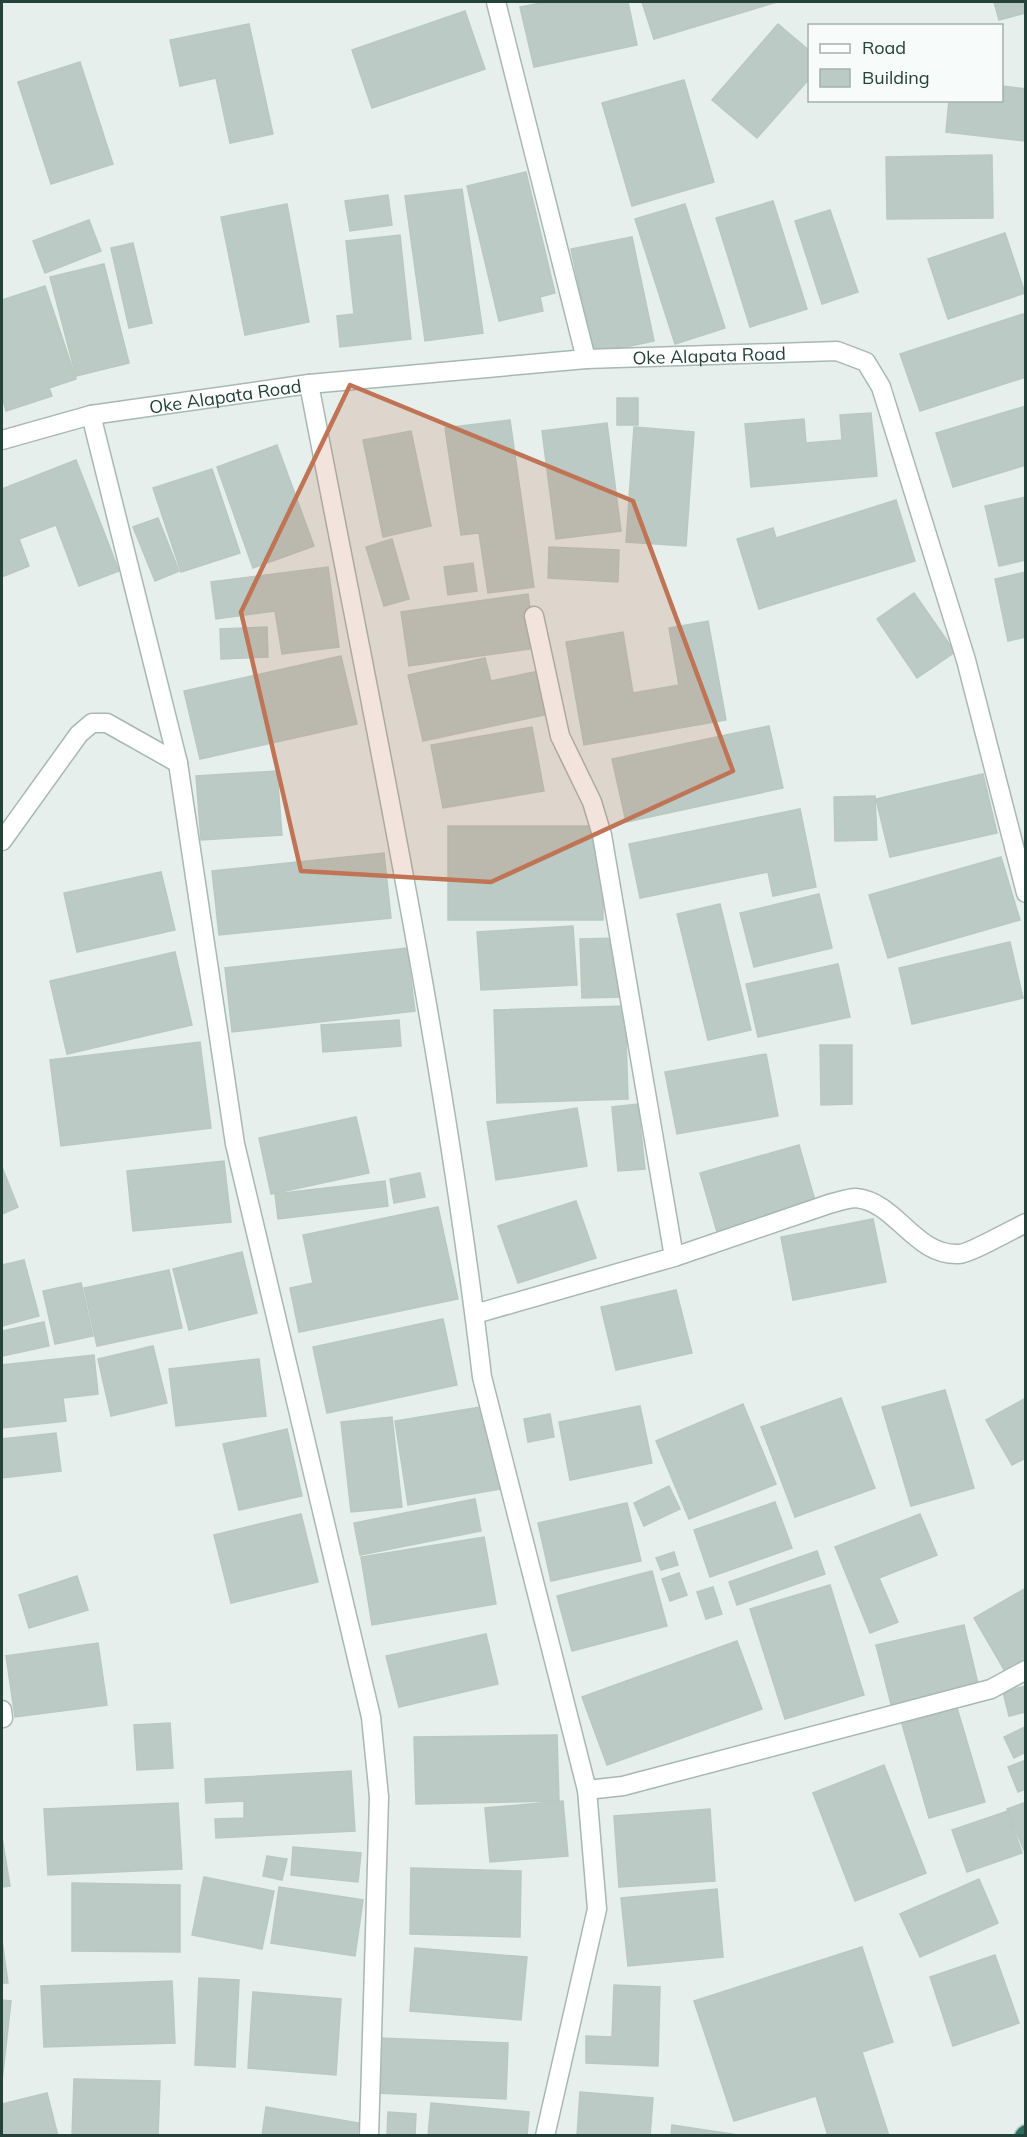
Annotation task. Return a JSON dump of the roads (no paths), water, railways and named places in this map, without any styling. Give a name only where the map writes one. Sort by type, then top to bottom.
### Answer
[{"type":"street","points":[[496,2],[586,359]]},
{"type":"street","name":"Oke Alapata Road","points":[[2,440],[91,415],[309,384],[586,359],[837,351],[866,362],[881,387],[966,660],[1026,893]]},
{"type":"street","points":[[309,384],[424,985],[475,1314],[482,1377],[586,1790],[597,1909],[545,2136]]},
{"type":"street","points":[[91,415],[178,763],[235,1144],[371,1717],[379,1797],[369,2136]]},
{"type":"street","points":[[534,616],[560,735],[592,802],[602,835],[674,1257]]},
{"type":"street","points":[[2,841],[79,734],[92,723],[106,723],[178,763]]},
{"type":"street","points":[[475,1314],[674,1257],[829,1204],[855,1198],[878,1205],[918,1240],[940,1253],[961,1254],[1026,1223]]},
{"type":"street","points":[[586,1790],[623,1786],[991,1689],[1026,1670]]}]
